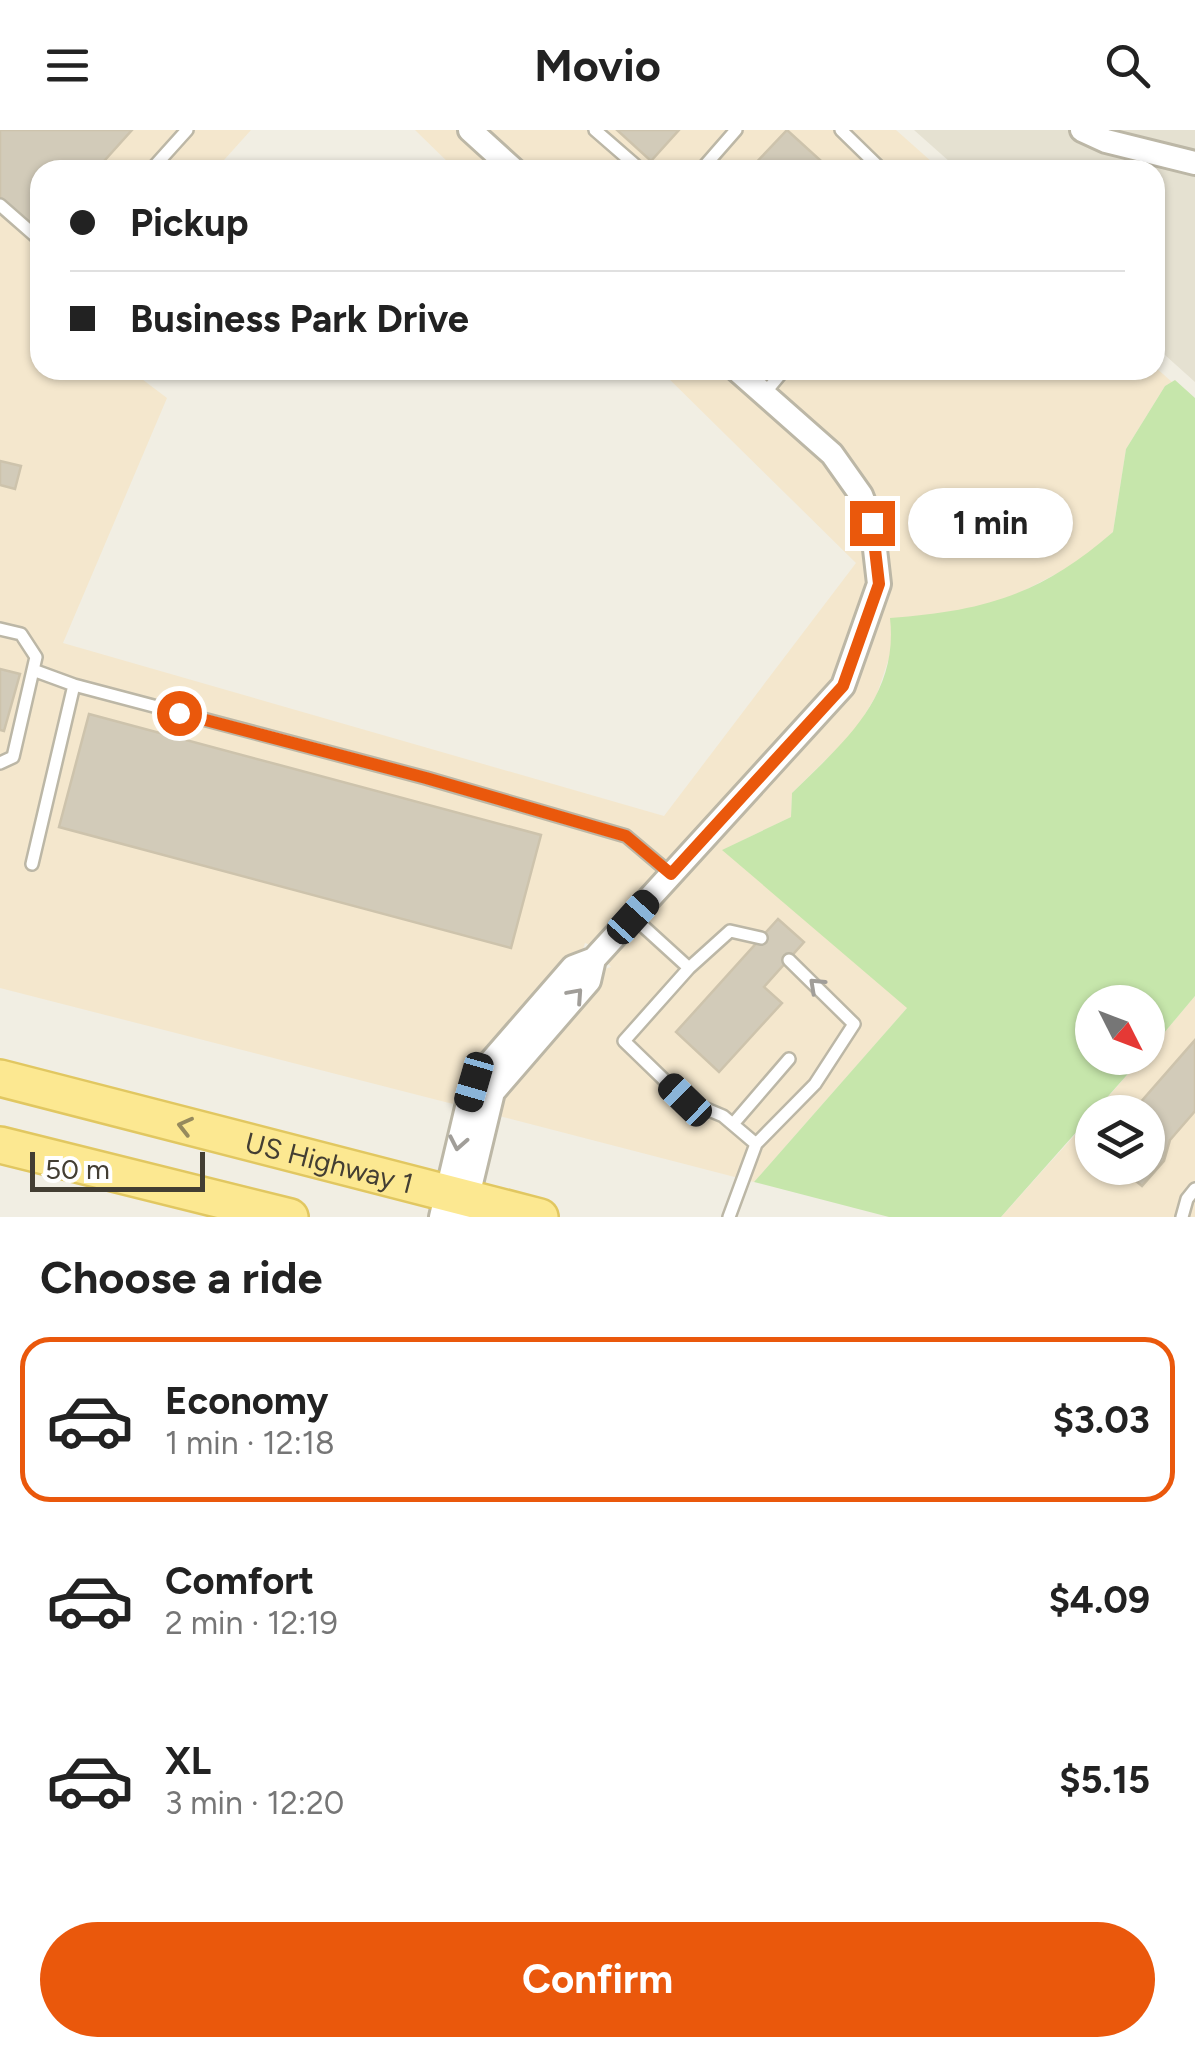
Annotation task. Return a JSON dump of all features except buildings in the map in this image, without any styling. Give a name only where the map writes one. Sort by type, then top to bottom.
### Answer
[{"type":"main road","name":"US Highway 1","points":[[0,1078],[456,1207],[540,1217]]},
{"type":"main road","points":[[0,1145],[290,1217]]},
{"type":"street","points":[[470,130],[503,160]]},
{"type":"street","points":[[1082,130],[1106,141],[1195,163]]},
{"type":"street","points":[[456,1207],[493,1092],[544,1014],[589,981],[594,959],[843,686],[879,584],[872,523],[861,495],[832,454],[748,380]]},
{"type":"lane","points":[[160,160],[187,130]]},
{"type":"lane","points":[[596,130],[630,160]]},
{"type":"lane","points":[[710,160],[736,130]]},
{"type":"lane","points":[[841,130],[872,160]]},
{"type":"lane","points":[[0,205],[30,231]]},
{"type":"lane","points":[[764,394],[776,380]]},
{"type":"lane","points":[[0,628],[21,634],[36,657],[13,757],[0,763]]},
{"type":"lane","points":[[33,670],[74,685],[426,778],[626,836],[671,874]]},
{"type":"lane","points":[[32,864],[74,685]]},
{"type":"lane","points":[[633,917],[689,968]]},
{"type":"lane","points":[[756,1144],[723,1116],[685,1100],[624,1041],[689,968],[730,931],[761,938]]},
{"type":"lane","points":[[729,1217],[756,1144],[815,1084],[854,1024],[789,960]]},
{"type":"lane","points":[[733,1124],[789,1059]]},
{"type":"lane","points":[[1182,1217],[1187,1199],[1195,1189]]},
{"type":"shaded area","points":[[0,130],[251,130],[224,160],[30,160],[30,380],[143,380],[167,398],[63,643],[664,816],[856,563],[670,380],[1165,380],[1165,376],[1172,382],[1165,386],[1126,449],[1113,532],[1079,562],[1006,600],[944,614],[891,619],[893,646],[877,694],[855,731],[792,793],[791,817],[723,850],[908,1007],[754,1182],[499,1116],[504,1099],[599,990],[605,969],[611,967],[593,946],[585,943],[583,949],[563,958],[463,1073],[453,1104],[0,988]]},
{"type":"shaded area","points":[[415,130],[896,130],[930,160],[446,160]]},
{"type":"shaded area","points":[[914,130],[1195,130],[1195,382],[1165,355],[1165,160],[948,160]]},
{"type":"shaded area","points":[[1195,996],[1195,1217],[1001,1217],[1075,1135],[1075,1185],[1165,1185],[1165,1095],[1110,1095],[1127,1075],[1165,1075],[1165,1032]]},
{"type":"green space","points":[[1175,380],[1195,398],[1195,996],[1165,1032],[1165,985],[1075,985],[1075,1075],[1127,1075],[1109,1095],[1075,1095],[1075,1134],[1001,1217],[889,1217],[754,1182],[907,1008],[722,850],[791,817],[792,793],[848,736],[876,695],[886,672],[890,618],[954,610],[1009,596],[1061,571],[1113,532],[1126,449],[1165,386]]},
{"type":"route","points":[[179,713],[626,836],[671,874],[843,686],[879,584],[872,523]]}]
